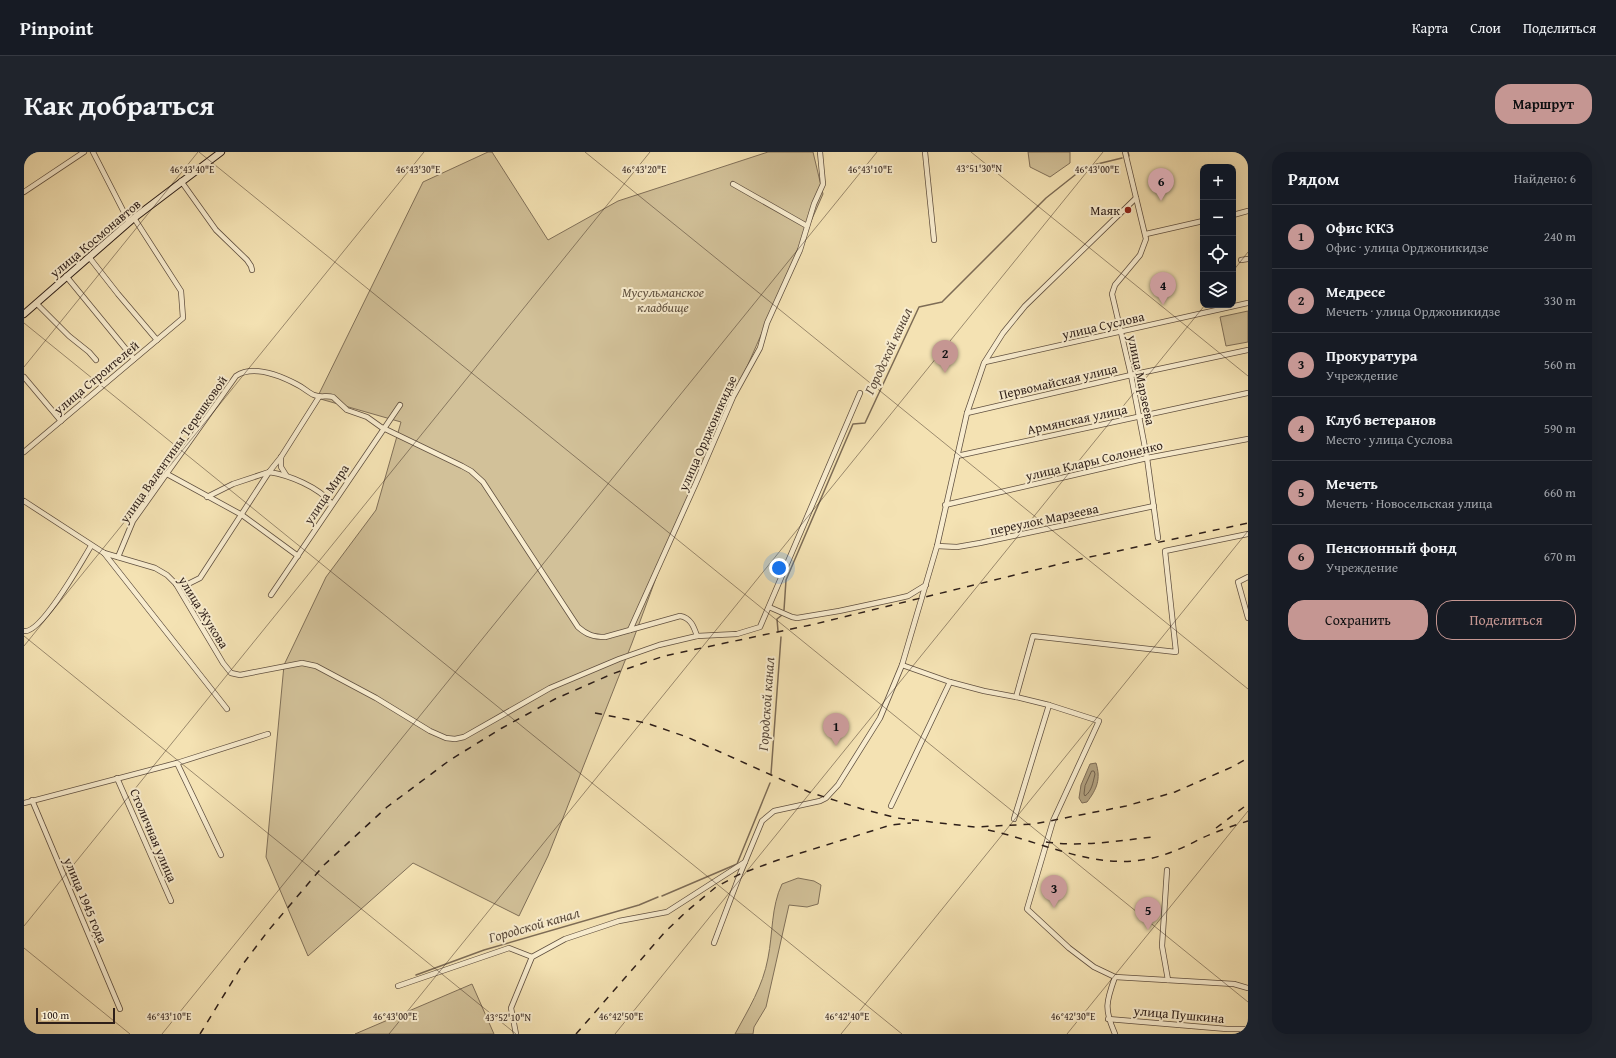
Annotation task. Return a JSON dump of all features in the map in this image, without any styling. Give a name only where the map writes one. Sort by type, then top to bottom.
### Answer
[{"type":"street","points":[[24,192],[84,152]]},
{"type":"street","points":[[93,152],[132,220]]},
{"type":"street","name":"улица Космонавтов","points":[[24,314],[132,220],[181,181],[221,152]]},
{"type":"street","name":"улица Орджоникидзе","points":[[630,630],[733,398],[760,348],[767,322],[800,250],[814,204],[823,184],[820,152]]},
{"type":"street","points":[[925,152],[934,240]]},
{"type":"street","points":[[1125,152],[1146,236],[1200,222]]},
{"type":"street","points":[[181,181],[216,230],[247,260],[252,270]]},
{"type":"street","points":[[733,184],[807,226]]},
{"type":"street","points":[[714,943],[762,821],[774,811],[820,801],[826,798],[838,785],[880,718],[902,665],[926,585],[937,546],[945,505],[967,414],[985,362],[1003,333],[1025,306],[1136,198]]},
{"type":"street","points":[[1236,214],[1248,211]]},
{"type":"street","name":"улица Строителей","points":[[24,452],[183,318],[179,288],[132,220]]},
{"type":"street","name":"улица Марзеева","points":[[1146,236],[1140,254],[1115,285],[1112,294],[1131,375],[1147,458],[1158,538]]},
{"type":"street","points":[[89,256],[156,340]]},
{"type":"street","points":[[1241,260],[1248,258]]},
{"type":"street","points":[[66,276],[134,359]]},
{"type":"street","name":"улица Суслова","points":[[985,362],[1248,302]]},
{"type":"street","points":[[36,303],[96,360]]},
{"type":"street","name":"Первомайская улица","points":[[967,414],[1131,375],[1248,350]]},
{"type":"street","name":"улица Валентины Терешковой","points":[[118,557],[133,521],[236,376],[249,370],[283,378],[319,397]]},
{"type":"street","points":[[24,377],[61,421]]},
{"type":"street","name":"Армянская улица","points":[[958,456],[1248,392]]},
{"type":"street","points":[[176,584],[188,584],[200,578],[269,472],[281,457],[319,397],[327,395],[333,397],[347,410],[367,417],[384,429],[471,471],[483,482],[578,627],[583,632],[597,637],[605,637],[680,616],[690,621],[694,626],[697,636],[737,634],[760,627],[860,394]]},
{"type":"street","name":"улица Мира","points":[[271,595],[400,405]]},
{"type":"street","name":"улица Клары Солоненко","points":[[945,505],[1147,458],[1248,439]]},
{"type":"street","points":[[281,457],[281,467],[286,475]]},
{"type":"street","points":[[206,497],[233,484],[269,472],[286,475],[316,490],[332,504]]},
{"type":"street","points":[[167,474],[206,497],[242,515],[298,556]]},
{"type":"street","name":"улица Жукова","points":[[24,501],[91,546],[104,553],[155,568],[167,574],[176,584],[223,663],[231,673],[240,675],[302,663],[316,666],[376,698],[430,731],[446,738],[455,739],[464,737],[550,688],[619,659],[652,647],[697,636]]},
{"type":"street","name":"переулок Марзеева","points":[[937,546],[957,547],[980,543],[1154,506]]},
{"type":"street","points":[[1016,697],[1033,636],[1176,652],[1165,551],[1248,534]]},
{"type":"street","points":[[24,631],[32,630],[43,619],[91,546]]},
{"type":"street","name":"улица Жукова","points":[[104,553],[227,709]]},
{"type":"street","points":[[1248,577],[1238,582],[1248,618]]},
{"type":"street","points":[[769,607],[797,618],[839,611],[908,596],[926,585]]},
{"type":"street","points":[[902,665],[950,682],[1049,705],[1099,721],[1053,821],[1027,909],[1069,948],[1094,968],[1115,977],[1234,984],[1248,988]]},
{"type":"street","points":[[891,806],[950,682]]},
{"type":"street","points":[[1014,819],[1049,705]]},
{"type":"street","points":[[24,803],[177,763],[268,734]]},
{"type":"street","points":[[177,763],[221,855]]},
{"type":"street","name":"Столичная улица","points":[[117,778],[171,901]]},
{"type":"street","name":"улица 1945 года","points":[[32,800],[120,1009]]},
{"type":"street","points":[[516,1034],[511,1008],[532,957],[565,939],[619,921],[667,912],[745,862]]},
{"type":"street","points":[[1167,870],[1162,946],[1168,980]]},
{"type":"street","points":[[398,986],[509,948],[532,957]]},
{"type":"street","points":[[1115,977],[1107,999],[1108,1019],[1115,1034]]},
{"type":"street","name":"улица Пушкина","points":[[1108,1019],[1227,1029],[1248,1029]]},
{"type":"green space","name":"Мусульманское кладбище","points":[[488,152],[492,152],[548,240],[618,201],[768,152],[813,152],[823,194],[666,551],[632,643],[548,856],[519,916],[413,863],[308,956],[266,857],[284,665],[326,577],[376,510],[401,422],[317,398],[423,182]]},
{"type":"green space","points":[[1028,152],[1070,152],[1070,163],[1050,177],[1030,167]]},
{"type":"green space","points":[[1248,311],[1248,342],[1226,346],[1220,317]]},
{"type":"green space","points":[[798,878],[814,881],[821,885],[818,904],[807,907],[789,905],[766,1007],[754,1027],[753,1034],[735,1034],[763,978],[770,949],[774,911],[778,893],[782,884]]},
{"type":"green space","points":[[472,984],[494,1034],[355,1034]]},
{"type":"water","points":[[1096,763],[1098,779],[1096,788],[1087,802],[1082,803],[1079,798],[1081,785],[1090,764]]},
{"type":"waterway","name":"Городской канал","points":[[1128,152],[1129,156]]},
{"type":"waterway","name":"Городской канал","points":[[784,610],[786,580],[853,424],[865,423],[919,307],[942,302],[1046,198],[1085,167],[1122,158]]},
{"type":"waterway","name":"Городской канал","points":[[778,631],[777,619],[782,615]]},
{"type":"waterway","name":"Городской канал","points":[[771,774],[781,637]]},
{"type":"waterway","name":"Городской канал","points":[[662,896],[737,864],[770,783]]},
{"type":"waterway","name":"Городской канал","points":[[416,975],[484,950],[639,905],[658,897]]},
{"type":"railway","points":[[200,1034],[243,964],[268,931],[324,865],[387,807],[450,760],[502,728],[555,699],[612,674],[664,656],[815,624],[1076,560],[1248,523]]},
{"type":"railway","points":[[595,713],[646,723],[687,737],[809,792],[862,809],[897,818],[975,827],[1034,824],[1126,806],[1175,792],[1232,767],[1248,758]]},
{"type":"railway","points":[[1216,828],[1248,804]]},
{"type":"railway","points":[[988,830],[1087,858],[1108,861],[1128,861],[1148,859],[1168,853],[1212,834],[1248,821]]},
{"type":"railway","points":[[576,1034],[665,932],[716,887],[740,874],[778,860],[891,825],[911,823]]},
{"type":"railway","points":[[1046,842],[1086,844],[1152,837]]},
{"type":"place","name":"Пенсионный фонд","points":[[1161,201]]},
{"type":"place","name":"Маяк","points":[[1128,210]]},
{"type":"place","name":"Клуб ветеранов","points":[[1163,305]]},
{"type":"place","name":"Медресе","points":[[945,373]]},
{"type":"place","name":"Офис ККЗ","points":[[836,746]]},
{"type":"place","name":"Прокуратура","points":[[1054,908]]},
{"type":"place","name":"Мечеть","points":[[1148,930]]}]
